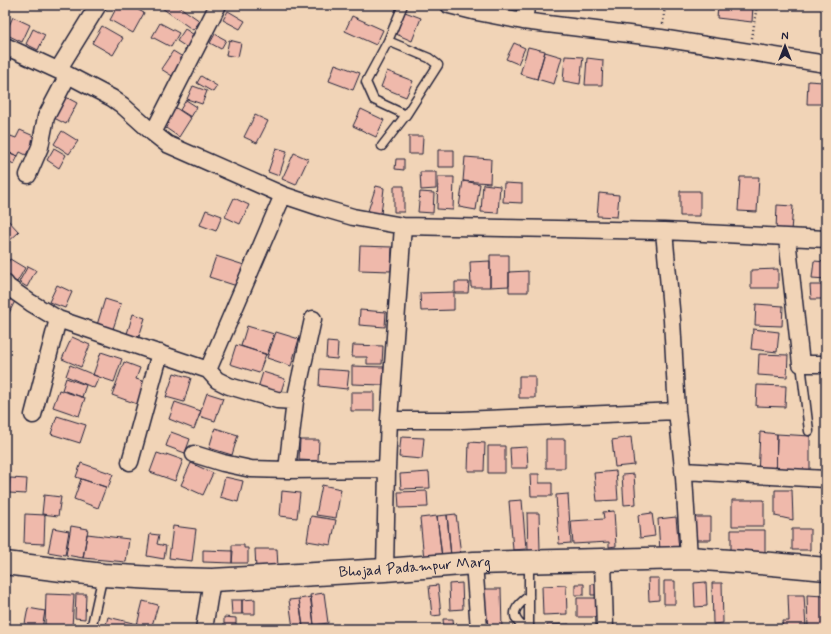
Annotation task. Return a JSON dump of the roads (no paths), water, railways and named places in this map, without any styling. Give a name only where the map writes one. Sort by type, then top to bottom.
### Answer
[{"type":"street","points":[[28,175],[40,147],[46,117],[63,72],[98,5]]},
{"type":"street","points":[[153,133],[218,5]]},
{"type":"street","points":[[449,5],[477,12],[523,20],[661,38],[826,64]]},
{"type":"street","points":[[523,20],[527,5]]},
{"type":"street","points":[[7,51],[63,72],[112,98],[167,144],[283,195],[353,217],[403,226],[664,231],[826,239]]},
{"type":"street","points":[[208,370],[283,195]]},
{"type":"street","points":[[386,570],[389,420],[403,226]]},
{"type":"street","points":[[664,231],[689,558]]},
{"type":"street","points":[[787,238],[801,364],[826,364]]},
{"type":"street","points":[[5,283],[8,287],[31,303],[58,319],[208,370],[217,380],[229,386],[277,400],[295,401]]},
{"type":"street","points":[[33,415],[58,319]]},
{"type":"street","points":[[287,470],[295,401],[313,319]]},
{"type":"street","points":[[130,462],[160,353]]},
{"type":"street","points":[[389,420],[462,420],[677,410]]},
{"type":"street","points":[[194,454],[251,469],[387,469]]},
{"type":"street","points":[[683,471],[826,479]]},
{"type":"street","name":"Bhojad Padampur Marg","points":[[5,563],[103,575],[212,580],[386,570],[474,562],[689,558],[826,569]]},
{"type":"street","points":[[604,560],[605,629]]},
{"type":"street","points":[[474,562],[479,629]]},
{"type":"street","points":[[204,629],[212,580]]},
{"type":"lane","points":[[403,5],[388,41],[366,82],[374,100],[406,115]]},
{"type":"lane","points":[[382,146],[406,115],[438,65],[429,58],[388,41]]},
{"type":"lane","points":[[801,364],[809,431]]},
{"type":"lane","points":[[528,561],[529,596]]},
{"type":"lane","points":[[91,629],[103,575]]}]
